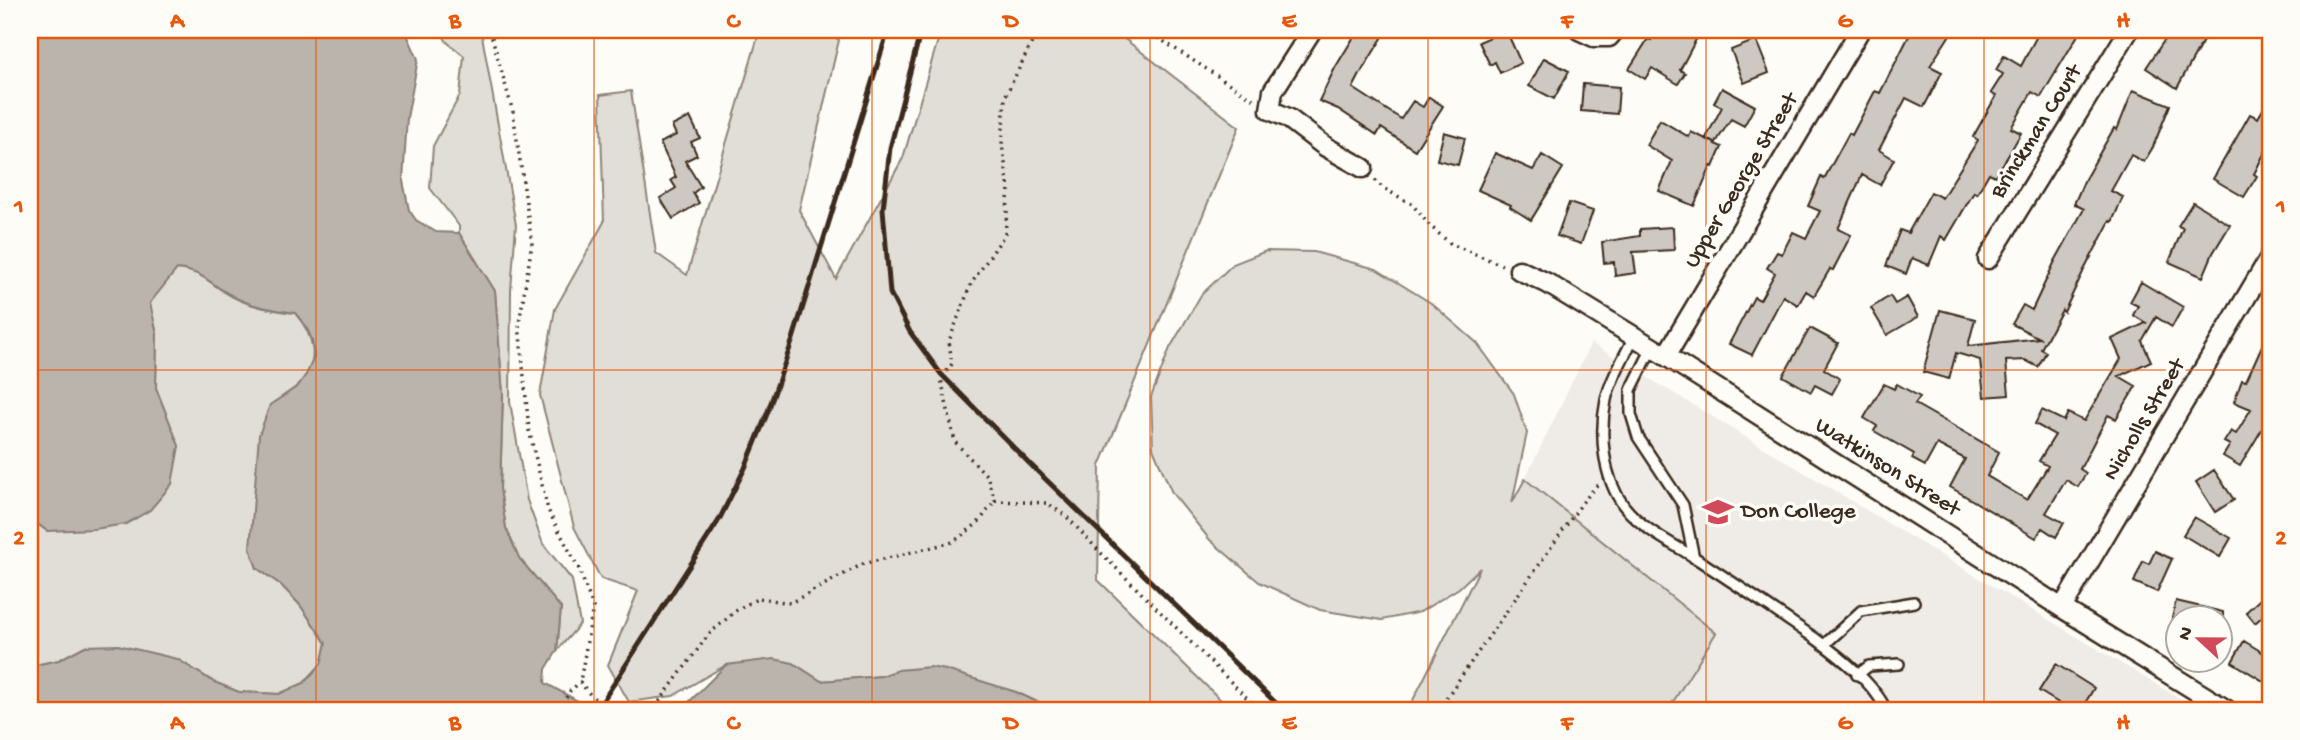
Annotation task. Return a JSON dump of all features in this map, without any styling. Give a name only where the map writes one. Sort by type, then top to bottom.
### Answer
[{"type":"street","points":[[1312,30],[1273,91],[1270,110],[1287,118],[1326,147],[1363,168]]},
{"type":"street","points":[[1578,30],[1594,37],[1609,37],[1615,30]]},
{"type":"street","name":"Upper George Street","points":[[1659,352],[1860,30]]},
{"type":"street","name":"Brinckman Court","points":[[1988,259],[2129,30]]},
{"type":"street","name":"Nicholls Street","points":[[2062,608],[2270,257]]},
{"type":"street","name":"Watkinson Street","points":[[1519,270],[1547,283],[1659,352],[2227,710]]},
{"type":"lane","points":[[1634,337],[1606,397],[1603,445],[1615,492],[1625,508],[1647,529],[1837,655],[1874,691],[1885,709]]},
{"type":"lane","points":[[1659,352],[1631,390],[1631,414],[1638,437],[1683,505],[1694,558]]},
{"type":"lane","points":[[1824,645],[1861,611],[1914,601]]},
{"type":"lane","points":[[1857,675],[1869,666],[1899,664]]},
{"type":"path","points":[[490,30],[513,112],[532,244],[519,324],[529,430],[548,510],[579,569],[593,607],[580,682],[570,691],[559,710]]},
{"type":"path","points":[[995,501],[987,476],[955,442],[941,379],[952,364],[949,341],[971,284],[1005,234],[1009,189],[1002,144],[1005,97],[1038,30]]},
{"type":"path","points":[[1146,30],[1270,110]]},
{"type":"path","points":[[1363,168],[1383,188],[1412,204],[1430,226],[1451,244],[1497,264],[1519,270]]},
{"type":"path","points":[[1440,710],[1582,503],[1608,471]]},
{"type":"path","points":[[648,710],[659,702],[709,634],[738,609],[759,598],[790,603],[863,564],[953,542],[978,523],[995,501]]},
{"type":"path","points":[[995,501],[1047,503],[1066,516],[1259,710]]},
{"type":"path","points":[[580,682],[592,697],[613,710]]},
{"type":"shaded area","points":[[30,30],[405,30],[418,59],[407,118],[403,181],[409,210],[416,220],[436,232],[459,233],[495,291],[503,395],[500,489],[506,528],[519,558],[561,608],[557,651],[546,669],[545,683],[589,710],[30,710],[30,666],[59,660],[85,646],[118,645],[177,659],[214,682],[239,692],[279,694],[304,683],[321,664],[326,643],[300,605],[281,585],[257,568],[250,548],[259,435],[270,405],[298,386],[314,357],[312,340],[306,326],[295,313],[247,302],[201,276],[177,269],[150,303],[157,334],[156,388],[179,446],[172,484],[150,510],[126,524],[94,529],[47,531],[30,518]]},
{"type":"shaded area","points":[[440,30],[481,30],[516,225],[511,290],[510,402],[527,500],[543,544],[572,580],[580,624],[557,651],[561,608],[519,558],[506,528],[500,489],[503,395],[495,291],[459,233],[459,226],[430,188],[433,146],[460,95],[464,56],[447,42]]},
{"type":"shaded area","points":[[760,30],[823,30],[839,40],[799,210],[836,279],[903,158],[941,30],[1113,30],[1239,127],[1100,466],[1098,580],[1231,710],[1054,710],[1016,692],[899,670],[882,676],[821,681],[793,663],[726,665],[673,696],[629,702],[608,665],[638,591],[601,579],[574,527],[540,395],[555,309],[604,222],[600,95],[631,91],[656,253],[687,275]]},
{"type":"shaded area","points":[[1266,251],[1314,252],[1376,269],[1431,303],[1477,343],[1514,394],[1527,433],[1512,503],[1525,479],[1716,633],[1668,710],[1408,710],[1480,568],[1459,588],[1420,612],[1382,620],[1320,610],[1259,582],[1210,540],[1172,493],[1153,448],[1151,397],[1170,348],[1201,295],[1233,264]]},
{"type":"shaded area","points":[[177,269],[201,276],[247,303],[295,313],[311,340],[312,359],[305,377],[294,389],[270,405],[250,548],[257,568],[281,585],[300,605],[326,643],[322,664],[304,683],[279,694],[239,692],[214,682],[177,659],[85,646],[59,660],[30,666],[30,518],[47,531],[179,446],[156,388],[157,334],[149,303]]},
{"type":"shaded area","name":"Don College","points":[[1591,343],[2199,710],[1668,710],[1716,632],[1525,479]]},
{"type":"shaded area","points":[[774,659],[793,663],[821,681],[882,676],[898,670],[930,667],[1016,692],[1054,710],[686,710],[689,702],[726,665]]},
{"type":"building","points":[[1358,30],[1387,30],[1353,88],[1401,119],[1413,101],[1423,107],[1429,97],[1443,106],[1415,150],[1381,128],[1377,135],[1338,109],[1319,101]]},
{"type":"building","points":[[1506,30],[1521,63],[1500,73],[1495,62],[1490,65],[1479,42]]},
{"type":"building","points":[[1657,30],[1701,30],[1680,70],[1685,73],[1678,84],[1652,68],[1645,79],[1629,69]]},
{"type":"building","points":[[1912,30],[1953,30],[1930,66],[1942,72],[1924,107],[1906,98],[1879,150],[1894,159],[1880,185],[1862,175],[1838,229],[1851,235],[1833,270],[1830,269],[1814,296],[1806,291],[1798,305],[1783,296],[1752,355],[1729,344],[1754,297],[1760,300],[1775,273],[1767,268],[1777,252],[1782,254],[1793,232],[1806,238],[1820,211],[1808,206],[1821,177],[1824,179],[1849,133],[1852,135],[1875,91],[1880,93]]},
{"type":"building","points":[[2040,30],[2081,30],[2041,97],[2032,92],[2011,128],[2021,133],[1995,176],[1989,173],[1977,194],[1974,192],[1946,240],[1941,236],[1929,265],[1912,258],[1906,274],[1886,266],[1900,230],[1908,233],[1931,192],[1942,198],[1978,140],[1973,137],[1996,96],[1991,93],[2003,74],[1996,70],[2004,56],[2021,66]]},
{"type":"building","points":[[2171,30],[2209,30],[2177,88],[2146,68]]},
{"type":"building","points":[[1756,40],[1769,73],[1744,83],[1731,50]]},
{"type":"building","points":[[1544,58],[1569,71],[1554,99],[1529,86]]},
{"type":"building","points":[[1583,84],[1619,87],[1617,114],[1581,111]]},
{"type":"building","points":[[1722,88],[1755,106],[1744,126],[1731,119],[1715,144],[1722,147],[1694,206],[1659,191],[1672,161],[1646,145],[1660,120],[1689,137],[1691,132],[1715,143],[1706,138],[1722,107],[1714,103]]},
{"type":"building","points":[[2133,90],[2170,105],[2144,162],[2131,155],[2111,191],[2123,197],[2064,312],[2062,310],[2041,349],[2046,352],[2038,367],[2025,360],[2006,361],[2009,395],[1984,397],[1980,360],[1956,353],[1949,379],[1923,372],[1940,310],[1975,319],[1968,346],[2039,338],[2012,324],[2023,305],[2032,310],[2084,209],[2074,204],[2085,179],[2114,128],[2117,130]]},
{"type":"building","points":[[2270,97],[2270,142],[2254,174],[2257,176],[2244,197],[2213,179],[2250,114],[2258,118]]},
{"type":"building","points":[[690,117],[700,138],[691,142],[697,155],[685,161],[701,187],[693,193],[699,203],[673,219],[660,198],[676,188],[671,180],[676,177],[660,143],[676,135],[672,126]]},
{"type":"building","points":[[1444,132],[1465,138],[1458,165],[1437,160]]},
{"type":"building","points":[[1495,153],[1533,170],[1542,155],[1563,168],[1531,220],[1510,207],[1511,205],[1478,190]]},
{"type":"building","points":[[2193,202],[2230,225],[2213,253],[2203,277],[2169,262],[2183,228],[2178,226]]},
{"type":"building","points":[[1569,203],[1593,211],[1581,244],[1557,236]]},
{"type":"building","points":[[1673,227],[1674,250],[1633,252],[1636,273],[1615,276],[1614,262],[1604,263],[1602,242],[1640,236],[1640,229]]},
{"type":"building","points":[[2141,282],[2183,307],[2172,327],[2156,317],[2142,341],[2151,361],[2119,376],[2136,386],[2116,419],[2108,415],[2080,469],[2086,473],[2078,487],[2066,480],[2046,513],[2064,523],[2056,537],[2042,528],[2036,538],[1950,487],[1965,459],[1937,444],[1925,466],[1912,459],[1914,454],[1874,431],[1877,426],[1864,418],[1884,384],[1894,389],[1897,384],[1920,397],[1915,404],[1999,452],[1987,476],[2027,500],[2048,466],[2039,461],[2055,435],[2035,424],[2042,410],[2064,421],[2068,413],[2084,421],[2121,359],[2112,339],[2146,323],[2133,315],[2138,306],[2130,302]]},
{"type":"building","points":[[1890,296],[1895,304],[1907,297],[1918,317],[1887,335],[1871,308]]},
{"type":"building","points":[[1810,328],[1838,343],[1824,369],[1840,379],[1832,394],[1815,385],[1811,392],[1783,376]]},
{"type":"building","points":[[2270,328],[2270,416],[2240,466],[2223,456],[2230,445],[2224,442],[2231,431],[2236,434],[2251,409],[2234,402],[2242,380],[2246,381]]},
{"type":"building","points":[[2214,470],[2234,500],[2215,512],[2196,482]]},
{"type":"building","points":[[2194,517],[2231,538],[2220,557],[2183,535]]},
{"type":"building","points":[[2155,551],[2172,559],[2157,592],[2134,582],[2143,561],[2149,564]]},
{"type":"building","points":[[2270,590],[2270,624],[2263,616],[2255,623],[2246,612]]},
{"type":"building","points":[[2244,641],[2270,657],[2270,673],[2265,682],[2234,663]]},
{"type":"building","points":[[2056,664],[2094,688],[2081,710],[2070,710],[2039,691]]},
{"type":"railway","points":[[597,710],[719,520],[745,468],[793,339],[888,30]]},
{"type":"railway","points":[[921,30],[890,148],[883,209],[890,293],[910,332],[941,374],[1283,710]]},
{"type":"place","name":"Don College","points":[[1718,512]]}]
